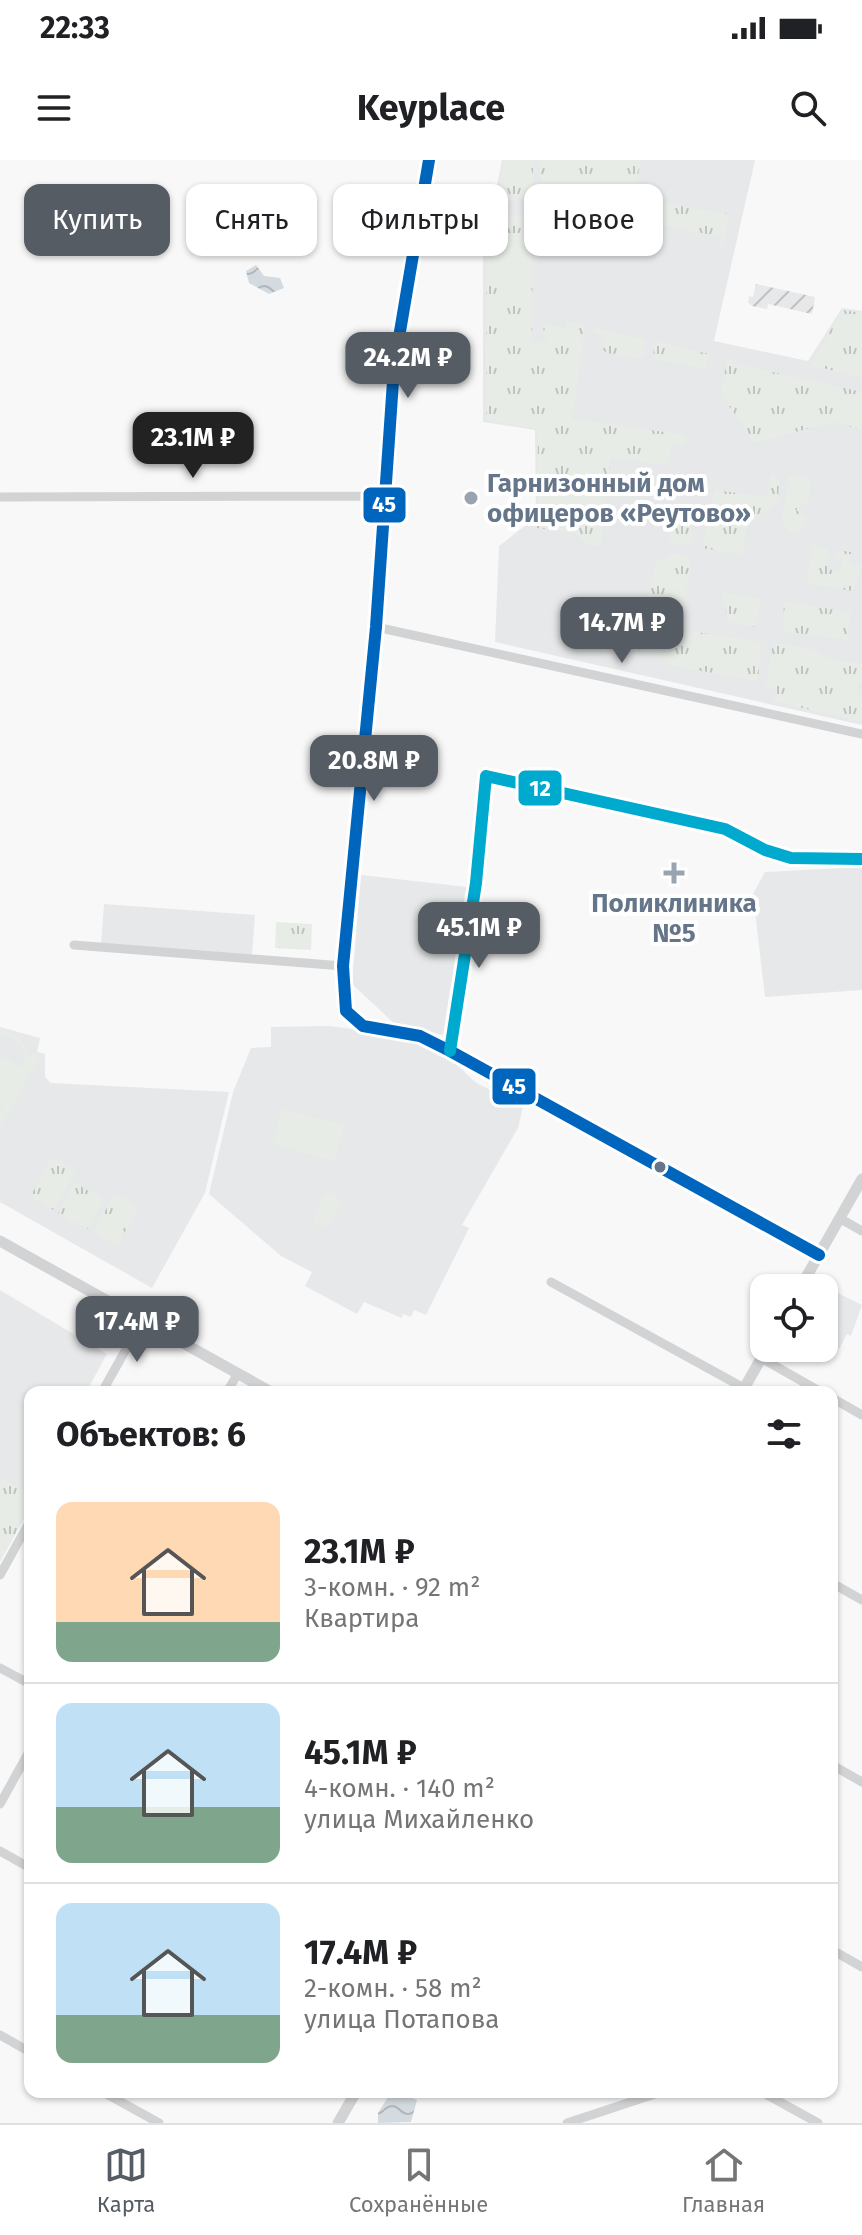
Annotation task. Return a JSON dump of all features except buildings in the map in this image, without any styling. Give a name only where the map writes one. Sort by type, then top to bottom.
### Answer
[{"type":"street","points":[[429,160],[394,367],[376,627],[343,966],[344,1000],[352,1020],[363,1026],[420,1036],[450,1051],[819,1255]]},
{"type":"street","points":[[0,497],[385,496]]},
{"type":"street","points":[[376,627],[862,734]]},
{"type":"street","points":[[450,1051],[476,883],[486,776],[725,829],[765,850],[791,858],[862,859]]},
{"type":"street","points":[[74,945],[343,966]]},
{"type":"street","points":[[808,1274],[862,1179]]},
{"type":"street","points":[[839,1218],[862,1231]]},
{"type":"street","points":[[0,1241],[261,1386]]},
{"type":"street","points":[[551,1282],[736,1386]]},
{"type":"street","points":[[105,1386],[143,1319]]},
{"type":"street","points":[[745,1386],[759,1362]]},
{"type":"street","points":[[777,1362],[812,1386]]},
{"type":"street","points":[[230,1386],[238,1373]]},
{"type":"street","points":[[838,1401],[862,1415]]},
{"type":"street","points":[[0,1575],[24,1532]]},
{"type":"street","points":[[838,1586],[862,1600]]},
{"type":"street","points":[[0,1668],[24,1681]]},
{"type":"street","points":[[0,1804],[24,1761]]},
{"type":"street","points":[[838,1768],[862,1782]]},
{"type":"street","points":[[0,1851],[24,1865]]},
{"type":"street","points":[[838,1953],[862,1967]]},
{"type":"street","points":[[0,2035],[24,2049]]},
{"type":"street","points":[[114,2098],[159,2123]]},
{"type":"street","points":[[338,2123],[353,2098]]},
{"type":"street","points":[[567,2123],[643,2098]]},
{"type":"street","points":[[773,2098],[818,2123]]},
{"type":"shaded area","points":[[502,160],[755,160],[714,341],[808,361],[842,308],[862,311],[862,725],[495,642],[499,546],[536,517],[535,430],[483,422],[483,258],[508,256],[508,184],[497,184]]},
{"type":"shaded area","points":[[756,284],[815,297],[812,314],[768,304],[767,309],[752,306],[748,302],[749,296],[753,297]]},
{"type":"shaded area","points":[[862,867],[862,990],[765,997],[753,894],[765,872]]},
{"type":"shaded area","points":[[361,875],[467,887],[443,1035],[397,1026],[352,984]]},
{"type":"shaded area","points":[[104,904],[255,915],[252,956],[101,944]]},
{"type":"shaded area","points":[[330,1026],[414,1038],[455,1063],[475,1082],[523,1107],[518,1128],[462,1225],[469,1228],[426,1315],[414,1310],[411,1317],[403,1314],[402,1318],[364,1302],[357,1314],[305,1286],[312,1272],[281,1256],[209,1194],[233,1092],[251,1048],[271,1047],[271,1027]]},
{"type":"shaded area","points":[[0,1027],[40,1038],[37,1052],[45,1054],[45,1077],[51,1083],[229,1092],[205,1193],[152,1288],[0,1202]]},
{"type":"shaded area","points":[[0,1290],[107,1354],[89,1386],[24,1386],[24,1491],[0,1479]]},
{"type":"shaded area","points":[[838,1293],[862,1305],[851,1336],[847,1334],[839,1349]]},
{"type":"green space","points":[[504,160],[533,160],[533,184],[524,184],[524,198],[508,194],[508,184],[500,184]]},
{"type":"green space","points":[[540,160],[641,160],[636,184],[541,184]]},
{"type":"green space","points":[[663,203],[728,214],[723,248],[719,247],[721,237],[663,225]]},
{"type":"green space","points":[[508,217],[524,218],[524,256],[533,256],[532,344],[546,342],[542,322],[565,329],[567,321],[585,326],[572,419],[686,435],[685,445],[671,444],[668,465],[610,458],[607,495],[599,508],[604,518],[601,546],[586,544],[577,534],[537,528],[538,429],[486,420],[486,258],[508,256]]},
{"type":"green space","points":[[508,233],[521,233],[524,237],[526,276],[521,283],[506,283],[500,276],[500,256],[508,256]]},
{"type":"green space","points":[[842,310],[862,313],[862,378],[811,365]]},
{"type":"green space","points":[[594,328],[646,340],[644,355],[640,358],[607,353],[603,350],[605,337],[592,332]]},
{"type":"green space","points":[[653,341],[709,354],[706,368],[654,360]]},
{"type":"green space","points":[[727,359],[732,359],[732,363],[862,392],[862,430],[833,422],[754,443],[721,394]]},
{"type":"green space","points":[[771,475],[779,478],[778,500],[747,526],[742,554],[702,548],[715,490],[767,497]]},
{"type":"green space","points":[[789,475],[805,475],[811,482],[807,505],[801,504],[796,510],[806,517],[800,533],[790,532],[782,521]]},
{"type":"green space","points":[[672,508],[698,511],[697,523],[691,525],[693,546],[669,542]]},
{"type":"green space","points":[[813,546],[829,549],[828,566],[831,570],[840,571],[842,561],[836,560],[837,550],[851,552],[850,563],[861,566],[853,591],[807,583]]},
{"type":"green space","points":[[673,553],[691,558],[683,620],[675,626],[633,623],[623,605],[646,607],[655,564]]},
{"type":"green space","points":[[721,593],[761,599],[754,627],[729,622]]},
{"type":"green space","points":[[784,602],[851,612],[847,640],[783,631]]},
{"type":"green space","points":[[627,630],[689,631],[761,642],[758,681],[668,665],[661,655],[615,643],[616,635]]},
{"type":"green space","points":[[773,643],[810,648],[829,659],[862,664],[862,683],[859,683],[857,696],[862,698],[862,722],[774,701],[776,688],[766,686]]},
{"type":"green space","points":[[276,922],[312,924],[311,950],[275,948]]},
{"type":"green space","points":[[0,1029],[20,1038],[29,1058],[33,1053],[40,1057],[0,1128],[0,1111],[23,1071],[0,1108],[0,1055],[23,1068],[25,1056],[21,1044],[0,1033]]},
{"type":"green space","points":[[282,1109],[344,1125],[335,1161],[272,1144]]},
{"type":"green space","points":[[52,1158],[76,1171],[54,1210],[30,1197]]},
{"type":"green space","points":[[75,1183],[104,1200],[88,1229],[58,1213]]},
{"type":"green space","points":[[332,1192],[341,1203],[331,1223],[321,1227],[313,1221],[324,1194]]},
{"type":"green space","points":[[115,1194],[139,1207],[117,1246],[93,1232]]},
{"type":"green space","points":[[0,1479],[24,1491],[24,1519],[0,1562]]},
{"type":"water","points":[[256,265],[264,276],[280,278],[284,288],[269,294],[249,283],[246,271]]},
{"type":"water","points":[[387,2098],[417,2100],[411,2122],[378,2123],[378,2113]]},
{"type":"transit line","name":"45","points":[[429,160],[394,367],[376,627],[343,966],[346,1011],[363,1026],[420,1036],[450,1051],[819,1255]]},
{"type":"transit line","name":"12","points":[[450,1051],[476,883],[486,776],[725,829],[765,850],[791,858],[862,859]]},
{"type":"place","name":"Гарнизонный дом офицеров «Реутово»","points":[[471,498]]},
{"type":"place","name":"Поликлиника №5","points":[[674,873]]}]
